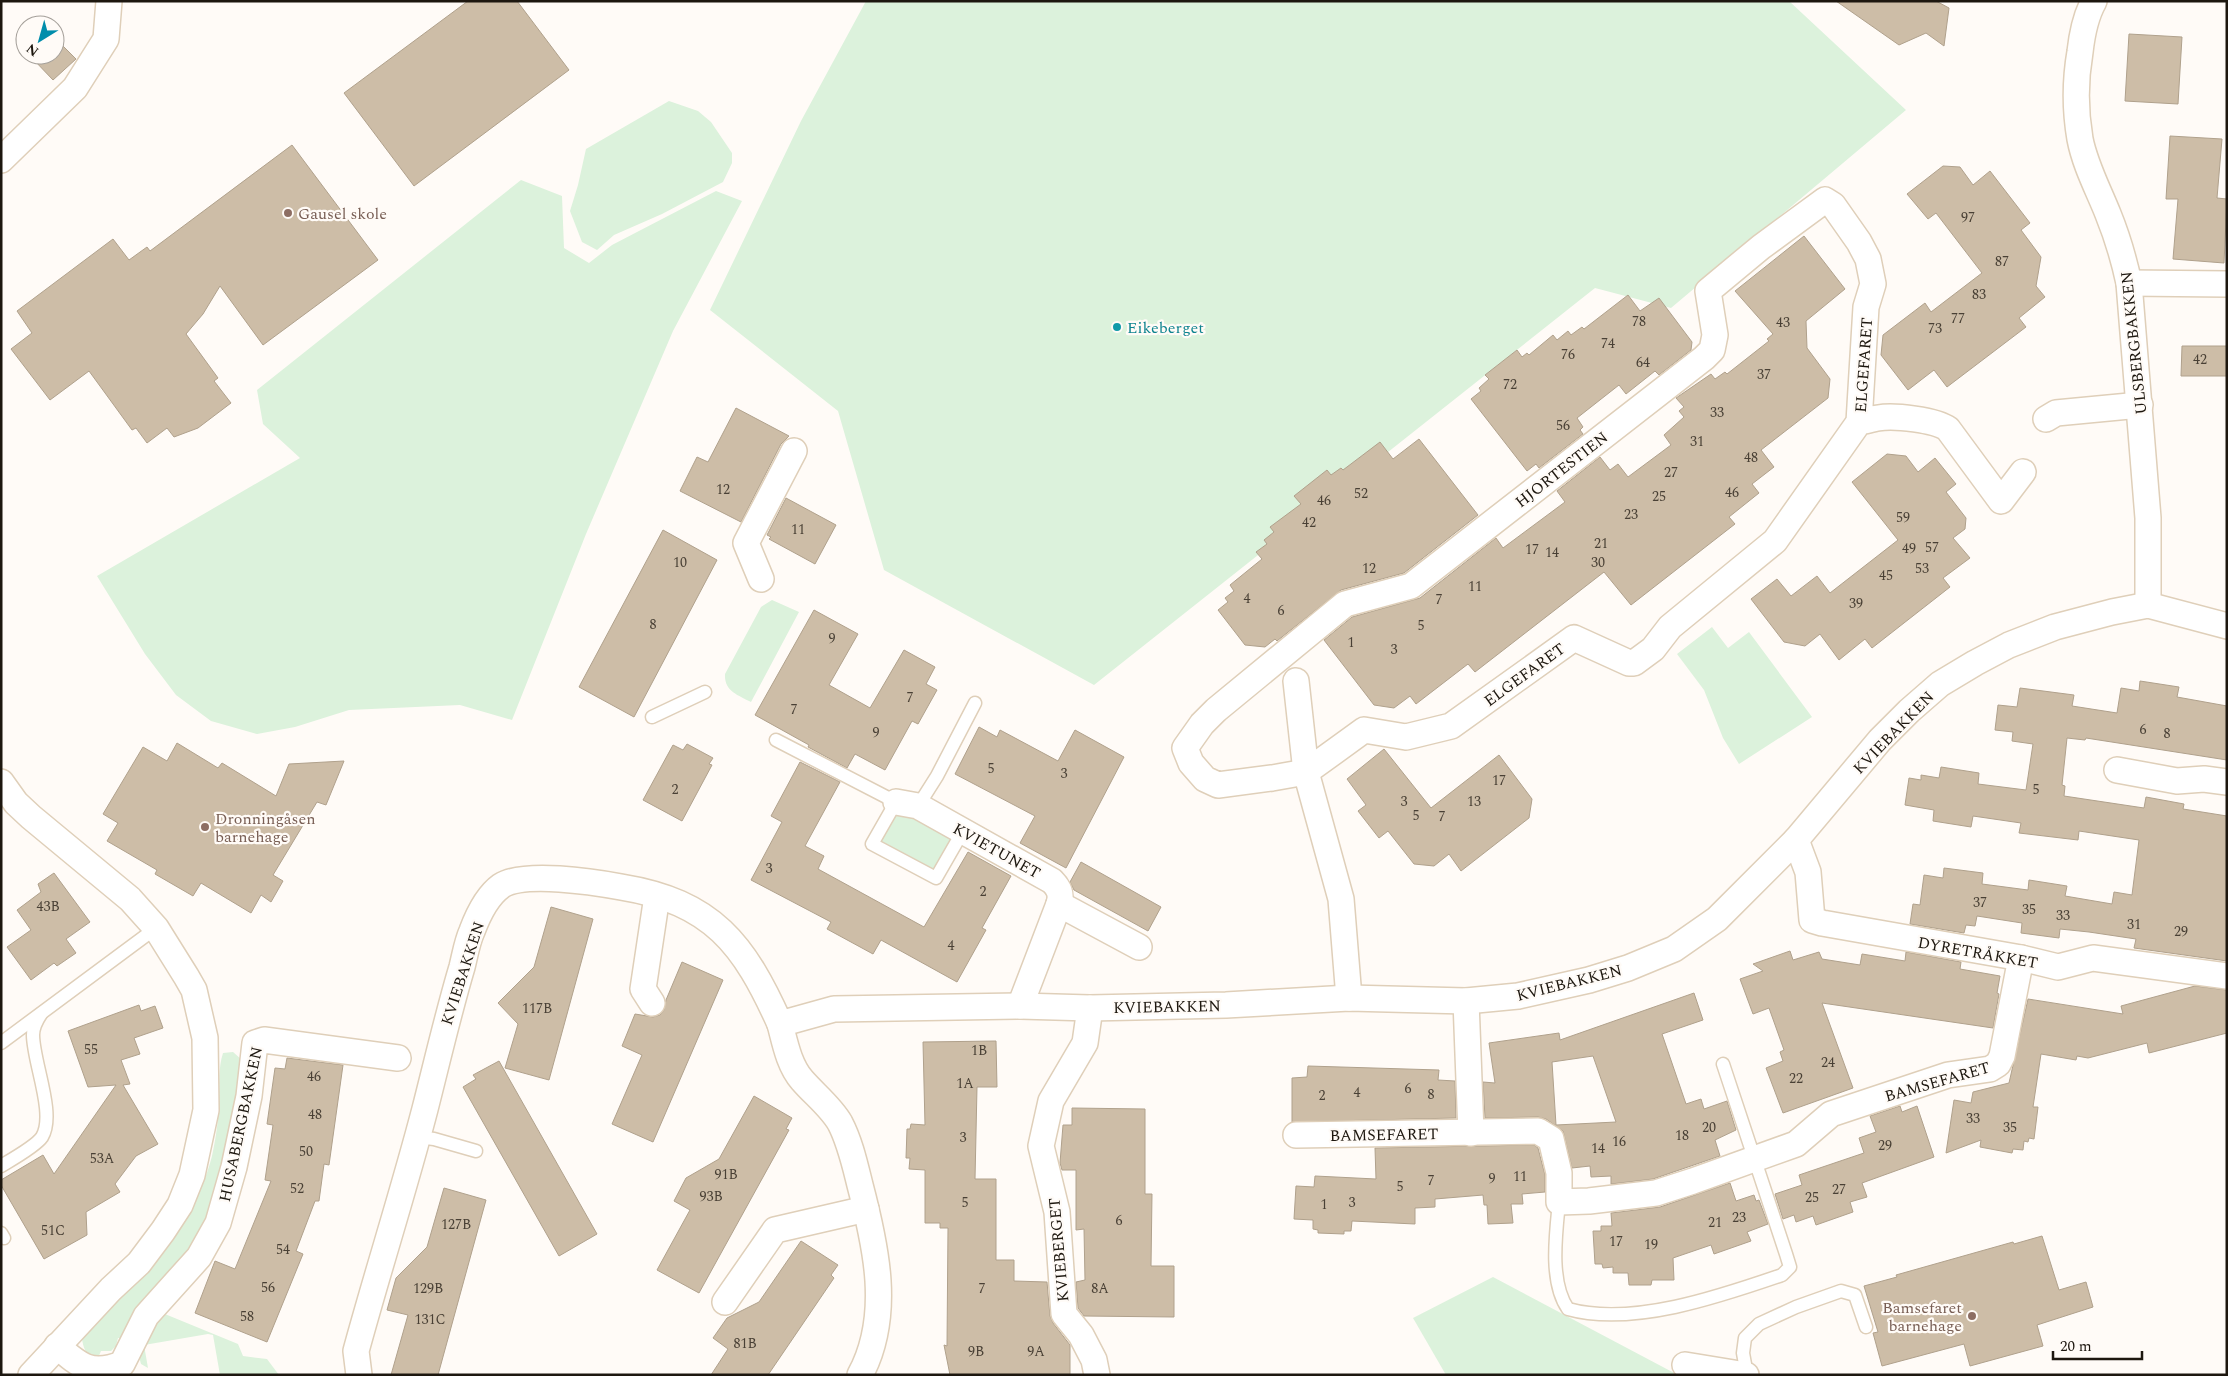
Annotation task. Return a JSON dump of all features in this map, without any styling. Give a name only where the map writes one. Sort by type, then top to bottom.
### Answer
[{"type":"street","points":[[1,160],[75,88],[106,39],[109,1]]},
{"type":"street","name":"ULSBERGBAKKEN","points":[[2094,1],[2088,11],[2083,30],[2075,92],[2080,140],[2130,283],[2148,518],[2148,605]]},
{"type":"street","name":"HJORTESTIEN","points":[[1218,785],[1204,779],[1191,764],[1185,748],[1202,724],[1271,664],[1345,604],[1411,586],[1704,358],[1712,350],[1715,335],[1708,291],[1822,200],[1828,200],[1833,204],[1859,242],[1868,259],[1873,284],[1866,307]]},
{"type":"street","points":[[2130,283],[2227,284]]},
{"type":"street","name":"ELGEFARET","points":[[1218,785],[1306,772],[1364,730],[1406,737],[1451,726],[1574,638],[1629,663],[1634,663],[1653,649],[1670,628],[1775,541],[1859,422],[1866,307]]},
{"type":"street","points":[[2046,419],[2056,413],[2140,405]]},
{"type":"street","name":"ELGEFARET","points":[[1859,422],[1880,417],[1911,419],[1944,426],[2001,501],[2023,472]]},
{"type":"street","points":[[762,579],[746,543],[794,451]]},
{"type":"street","name":"KVIEBAKKEN","points":[[780,1024],[834,1009],[1020,1006],[1090,1008],[1226,1005],[1349,998],[1466,1001],[1518,996],[1589,980],[1628,968],[1674,949],[1717,919],[1796,840],[1880,740],[1940,684],[2009,645],[2055,627],[2148,605],[2227,626]]},
{"type":"street","points":[[1296,681],[1306,772],[1340,899],[1349,998]]},
{"type":"street","points":[[2117,770],[2177,781],[2204,779],[2227,782]]},
{"type":"street","points":[[1,782],[16,803],[130,898],[156,928],[194,990],[205,1038],[206,1110],[192,1175],[180,1205],[139,1263],[110,1289],[31,1375]]},
{"type":"street","name":"KVIETUNET","points":[[907,804],[963,831],[1052,881],[1058,887],[1062,897],[1059,904]]},
{"type":"street","name":"DYRETRÅKKET","points":[[1796,840],[1808,872],[1812,920],[1845,929],[2021,958],[2058,967],[2093,958],[2227,976]]},
{"type":"street","name":"KVIEBAKKEN","points":[[358,1375],[356,1351],[418,1137],[446,1020],[471,932],[486,902],[502,886],[513,882],[555,879],[637,890],[691,909],[706,917],[745,956],[767,995],[780,1024],[792,1064],[802,1079],[840,1123],[855,1166],[876,1255],[879,1309],[874,1336],[860,1375]]},
{"type":"street","points":[[652,1003],[642,989],[657,896]]},
{"type":"street","points":[[1020,1006],[1059,904],[1139,947]]},
{"type":"street","name":"BAMSEFARET","points":[[1296,1136],[1538,1130],[1551,1139],[1559,1173],[1558,1202],[1656,1192],[1796,1144],[1832,1114],[1948,1075],[1990,1070],[1998,1064],[2002,1056],[2021,958]]},
{"type":"street","points":[[1466,1001],[1471,1133]]},
{"type":"street","name":"KVIEBERGET","points":[[1090,1008],[1085,1043],[1051,1100],[1041,1146],[1057,1212],[1064,1314],[1082,1335],[1094,1360],[1097,1375]]},
{"type":"street","name":"HUSABERGBAKKEN","points":[[57,1346],[83,1370],[106,1371],[122,1364],[146,1316],[199,1257],[218,1223],[234,1167],[247,1105],[255,1043],[264,1040],[398,1058]]},
{"type":"street","points":[[725,1302],[775,1230],[866,1209]]},
{"type":"street","points":[[1685,1365],[1746,1375]]},
{"type":"lane","points":[[652,717],[705,692]]},
{"type":"lane","points":[[963,831],[936,878],[872,844],[907,804],[937,776],[975,703]]},
{"type":"lane","name":"KVIETUNET","points":[[776,740],[907,804]]},
{"type":"lane","points":[[1,1043],[156,928]]},
{"type":"lane","points":[[1,1166],[41,1139],[46,1126],[43,1092],[33,1036],[41,1013]]},
{"type":"lane","points":[[1558,1202],[1556,1248],[1559,1288],[1562,1302],[1568,1310],[1582,1313],[1626,1314],[1685,1305],[1782,1275],[1790,1267],[1723,1064]]},
{"type":"lane","points":[[418,1137],[434,1139],[476,1151]]},
{"type":"lane","points":[[1746,1375],[1743,1353],[1746,1338],[1759,1324],[1796,1306],[1841,1291],[1855,1295],[1866,1328]]},
{"type":"green space","points":[[866,1],[1789,1],[1906,110],[1671,308],[1595,288],[1094,685],[884,570],[838,411],[710,310],[801,121]]},
{"type":"green space","points":[[669,101],[698,111],[711,122],[732,153],[732,163],[723,182],[662,214],[614,235],[597,250],[582,242],[570,211],[586,149]]},
{"type":"green space","points":[[521,180],[562,196],[564,248],[589,263],[612,245],[716,191],[742,201],[673,331],[586,534],[512,720],[460,705],[349,710],[295,727],[257,734],[211,721],[176,695],[145,654],[97,576],[300,458],[263,424],[257,390]]},
{"type":"green space","points":[[772,600],[799,612],[751,702],[737,695],[729,688],[725,680],[725,674],[761,607]]},
{"type":"green space","points":[[1712,627],[1728,648],[1749,632],[1812,717],[1739,764],[1723,738],[1704,690],[1677,654]]},
{"type":"green space","points":[[896,802],[963,831],[936,878],[872,844]]},
{"type":"green space","points":[[233,1052],[242,1060],[243,1077],[207,1230],[127,1339],[118,1338],[116,1346],[111,1351],[101,1351],[97,1360],[86,1351],[82,1338],[159,1255],[191,1208],[203,1183],[212,1156],[216,1135],[221,1059],[223,1053]]},
{"type":"green space","points":[[1493,1277],[1678,1375],[1446,1375],[1413,1318]]},
{"type":"green space","points":[[160,1312],[238,1344],[243,1356],[267,1359],[279,1375],[220,1375],[213,1335],[208,1334],[144,1345],[148,1368],[141,1364],[140,1351],[145,1337]]},
{"type":"building","name":"Gausel skole","points":[[468,1],[517,1],[569,70],[414,186],[344,93]]},
{"type":"building","points":[[1836,1],[1936,1],[1949,8],[1944,46],[1926,33],[1899,45]]},
{"type":"building","points":[[2129,34],[2182,37],[2178,104],[2125,101]]},
{"type":"building","points":[[65,48],[76,59],[53,80],[39,65],[65,65]]},
{"type":"building","points":[[2170,136],[2222,139],[2217,198],[2227,199],[2224,263],[2173,259],[2178,199],[2166,199]]},
{"type":"building","name":"Gausel skole","points":[[292,145],[378,260],[263,345],[220,286],[203,314],[186,334],[218,378],[214,381],[231,403],[198,428],[174,437],[167,428],[147,443],[136,428],[132,430],[89,371],[50,400],[11,349],[32,333],[17,311],[113,239],[129,260],[147,247],[150,251]]},
{"type":"building","points":[[1943,166],[1960,167],[1973,185],[1990,171],[2030,223],[2021,230],[2041,257],[2036,286],[2045,297],[2019,318],[2026,327],[1947,387],[1934,370],[1908,390],[1881,355],[1883,335],[1925,303],[1931,312],[1982,273],[1936,213],[1928,219],[1907,194]]},
{"type":"building","points":[[1804,236],[1845,289],[1806,321],[1807,348],[1830,379],[1828,398],[1761,450],[1774,467],[1752,484],[1759,493],[1729,517],[1735,524],[1631,605],[1604,572],[1475,672],[1468,664],[1416,704],[1410,696],[1394,708],[1374,705],[1324,640],[1352,617],[1420,598],[1496,538],[1503,548],[1565,502],[1557,491],[1600,457],[1610,470],[1618,464],[1628,477],[1671,445],[1664,435],[1684,417],[1679,411],[1684,407],[1676,398],[1711,374],[1715,379],[1725,372],[1727,374],[1769,341],[1767,339],[1773,334],[1735,291]]},
{"type":"building","points":[[1628,295],[1640,311],[1659,298],[1692,342],[1691,350],[1659,375],[1655,371],[1626,394],[1619,385],[1577,418],[1583,427],[1580,430],[1583,434],[1539,468],[1536,464],[1527,471],[1471,399],[1481,391],[1479,388],[1489,379],[1485,375],[1517,350],[1522,357],[1527,353],[1529,355],[1553,335],[1557,340],[1568,331],[1571,335],[1582,327],[1584,329]]},
{"type":"building","points":[[2182,346],[2227,346],[2227,376],[2181,376]]},
{"type":"building","points":[[736,408],[789,436],[781,444],[741,522],[680,491],[697,457],[708,462]]},
{"type":"building","points":[[1419,439],[1478,515],[1404,573],[1341,590],[1277,641],[1275,639],[1265,647],[1245,645],[1218,610],[1228,602],[1225,598],[1234,591],[1230,585],[1262,559],[1256,552],[1267,544],[1264,540],[1274,532],[1270,527],[1301,504],[1294,496],[1327,470],[1331,475],[1341,468],[1343,470],[1380,442],[1393,459]]},
{"type":"building","points":[[1887,454],[1906,456],[1918,472],[1935,458],[1956,484],[1946,492],[1966,518],[1965,529],[1953,538],[1970,558],[1943,578],[1950,587],[1872,648],[1865,639],[1839,660],[1820,634],[1805,646],[1784,642],[1751,599],[1777,579],[1791,596],[1817,576],[1830,593],[1898,540],[1852,482]]},
{"type":"building","points":[[786,498],[836,525],[815,564],[769,539],[771,537],[767,535]]},
{"type":"building","points":[[663,530],[717,560],[634,717],[579,687]]},
{"type":"building","points":[[814,610],[858,634],[829,685],[870,708],[904,650],[935,667],[926,684],[937,690],[918,724],[912,721],[885,770],[855,754],[847,768],[755,715]]},
{"type":"building","points":[[2140,681],[2179,687],[2177,697],[2227,706],[2227,760],[2086,738],[2085,740],[2067,738],[2062,785],[2065,786],[2064,796],[2144,808],[2146,797],[2184,804],[2183,809],[2227,816],[2227,961],[2134,948],[2136,939],[2089,932],[2060,929],[2059,938],[2021,933],[2022,923],[1977,916],[1975,926],[1966,925],[1964,933],[1910,924],[1913,904],[1920,905],[1924,875],[1943,878],[1944,868],[1983,873],[1982,884],[2028,890],[2029,880],[2067,886],[2065,896],[2112,904],[2114,892],[2132,895],[2139,840],[2079,831],[2078,840],[2019,833],[2021,823],[1973,816],[1971,827],[1933,821],[1934,810],[1905,805],[1909,778],[1921,780],[1921,775],[1939,778],[1941,767],[1979,773],[1978,784],[2026,790],[2033,744],[2012,741],[2013,732],[1995,730],[1998,705],[2017,707],[2020,688],[2074,695],[2072,706],[2117,713],[2121,688],[2139,691]]},
{"type":"building","points":[[979,727],[997,737],[1000,730],[1058,761],[1075,730],[1124,757],[1066,868],[1020,843],[1035,816],[955,774]]},
{"type":"building","points":[[177,743],[218,768],[222,763],[276,796],[289,764],[344,761],[326,805],[317,802],[273,875],[283,881],[271,902],[261,895],[251,913],[201,883],[193,896],[155,874],[157,870],[107,841],[118,823],[103,814],[143,747],[167,761]]},
{"type":"building","points":[[687,744],[713,758],[709,764],[712,765],[682,821],[643,800],[673,745],[683,750]]},
{"type":"building","points":[[1384,749],[1431,808],[1499,755],[1532,799],[1529,818],[1461,871],[1449,854],[1434,866],[1414,864],[1388,831],[1379,838],[1358,811],[1366,805],[1347,779]]},
{"type":"building","points":[[800,762],[840,782],[805,846],[824,856],[818,869],[924,927],[968,852],[1011,876],[982,928],[986,930],[957,982],[881,940],[873,954],[827,929],[831,922],[751,880],[782,822],[771,816]]},
{"type":"building","points":[[1081,862],[1161,907],[1148,931],[1074,890],[1070,882]]},
{"type":"building","points":[[54,873],[90,922],[66,939],[76,953],[57,966],[54,963],[31,980],[7,947],[31,930],[17,910],[41,892],[38,884]]},
{"type":"building","points":[[551,907],[593,919],[549,1080],[505,1068],[518,1024],[498,1003],[534,967]]},
{"type":"building","points":[[1790,951],[1793,960],[1819,952],[1822,959],[1860,965],[1862,954],[1905,961],[1906,952],[1961,962],[1960,969],[2000,976],[1993,1028],[1822,1003],[1853,1088],[1783,1113],[1766,1068],[1783,1061],[1780,1052],[1784,1050],[1769,1008],[1753,1014],[1740,979],[1763,971],[1753,964]]},
{"type":"building","points":[[682,962],[723,980],[653,1142],[612,1124],[642,1055],[622,1046],[635,1014],[653,1017],[660,1015],[664,1010],[666,1000]]},
{"type":"building","points":[[2195,986],[2227,990],[2227,1033],[2149,1053],[2147,1043],[2088,1058],[2077,1056],[2076,1060],[2041,1054],[2033,1107],[2038,1107],[2034,1139],[2029,1138],[2028,1142],[2024,1141],[2023,1150],[2013,1149],[2012,1153],[1980,1147],[1981,1140],[1946,1153],[1954,1100],[1971,1103],[1973,1092],[2009,1083],[2028,999],[2123,1014],[2121,1006]]},
{"type":"building","points":[[1694,993],[1703,1020],[1662,1034],[1686,1104],[1701,1099],[1704,1109],[1727,1101],[1736,1130],[1715,1140],[1720,1156],[1653,1179],[1611,1184],[1611,1176],[1591,1177],[1590,1166],[1572,1168],[1563,1131],[1546,1119],[1538,1117],[1485,1118],[1483,1082],[1495,1083],[1489,1043],[1559,1033],[1560,1040]],"holes":[[[1593,1056],[1616,1122],[1556,1125],[1552,1062]]]},
{"type":"building","points":[[139,1005],[141,1011],[155,1006],[163,1028],[134,1038],[140,1054],[121,1060],[130,1084],[123,1085],[158,1144],[136,1156],[115,1184],[120,1192],[86,1212],[87,1235],[44,1259],[1,1185],[1,1180],[43,1155],[54,1174],[116,1085],[88,1087],[68,1031]]},
{"type":"building","points":[[996,1041],[997,1087],[977,1087],[975,1179],[996,1179],[996,1260],[1014,1260],[1014,1281],[1047,1282],[1050,1316],[1053,1323],[1070,1345],[1070,1375],[950,1375],[944,1345],[947,1346],[948,1228],[940,1228],[940,1223],[925,1223],[925,1170],[909,1169],[910,1158],[906,1158],[907,1129],[910,1129],[911,1124],[925,1125],[923,1042]]},
{"type":"building","points":[[287,1058],[343,1065],[329,1165],[324,1164],[319,1201],[315,1201],[296,1251],[303,1254],[267,1342],[195,1313],[215,1261],[235,1269],[271,1181],[265,1180],[273,1125],[267,1124],[275,1068],[285,1069]]},
{"type":"building","points":[[499,1061],[597,1234],[559,1256],[463,1087],[476,1079],[473,1075]]},
{"type":"building","points":[[1308,1066],[1439,1070],[1438,1080],[1455,1081],[1456,1118],[1292,1122],[1292,1078],[1307,1077]]},
{"type":"building","points":[[754,1096],[792,1118],[786,1129],[789,1130],[699,1293],[657,1270],[690,1210],[674,1201],[686,1178],[719,1159]]},
{"type":"building","points":[[1900,1106],[1902,1112],[1917,1106],[1934,1157],[1862,1183],[1867,1197],[1850,1202],[1853,1212],[1816,1225],[1813,1216],[1796,1222],[1794,1215],[1783,1219],[1775,1194],[1802,1185],[1799,1175],[1864,1153],[1859,1138],[1876,1132],[1870,1116]]},
{"type":"building","points":[[1072,1108],[1145,1109],[1145,1194],[1152,1194],[1151,1266],[1174,1266],[1174,1317],[1084,1316],[1078,1308],[1076,1282],[1085,1280],[1084,1229],[1076,1230],[1076,1170],[1062,1170],[1060,1163],[1063,1125],[1072,1125]]},
{"type":"building","points":[[1534,1145],[1538,1148],[1545,1175],[1545,1192],[1522,1194],[1523,1204],[1511,1204],[1513,1223],[1488,1224],[1487,1205],[1484,1205],[1483,1195],[1435,1199],[1435,1207],[1415,1208],[1415,1224],[1352,1221],[1351,1231],[1344,1231],[1344,1234],[1318,1233],[1318,1230],[1313,1229],[1313,1220],[1294,1219],[1296,1186],[1314,1187],[1315,1176],[1376,1179],[1375,1148]]},
{"type":"building","points":[[1730,1183],[1736,1201],[1754,1195],[1756,1201],[1759,1200],[1768,1224],[1747,1232],[1751,1241],[1714,1254],[1711,1245],[1673,1258],[1674,1280],[1652,1280],[1651,1285],[1629,1285],[1628,1273],[1613,1273],[1613,1267],[1603,1268],[1602,1264],[1595,1264],[1593,1231],[1601,1231],[1601,1226],[1612,1226],[1611,1213],[1660,1207]]},
{"type":"building","points":[[444,1188],[486,1200],[438,1375],[391,1375],[408,1315],[387,1310],[396,1278],[427,1247]]},
{"type":"building","points":[[2042,1236],[2059,1290],[2086,1282],[2093,1307],[2037,1325],[2043,1346],[1970,1366],[1964,1344],[1882,1366],[1873,1333],[1878,1332],[1864,1286],[2013,1242],[2014,1244]]},
{"type":"building","points":[[801,1241],[838,1265],[831,1275],[834,1278],[768,1375],[711,1375],[728,1349],[713,1338],[727,1318],[759,1302]]},
{"type":"place","name":"Gausel skole","points":[[288,213]]},
{"type":"place","name":"Eikeberget","points":[[1117,327]]},
{"type":"place","name":"Dronningåsen barnehage","points":[[205,827]]},
{"type":"place","name":"Bamsefaret barnehage","points":[[1972,1316]]}]
